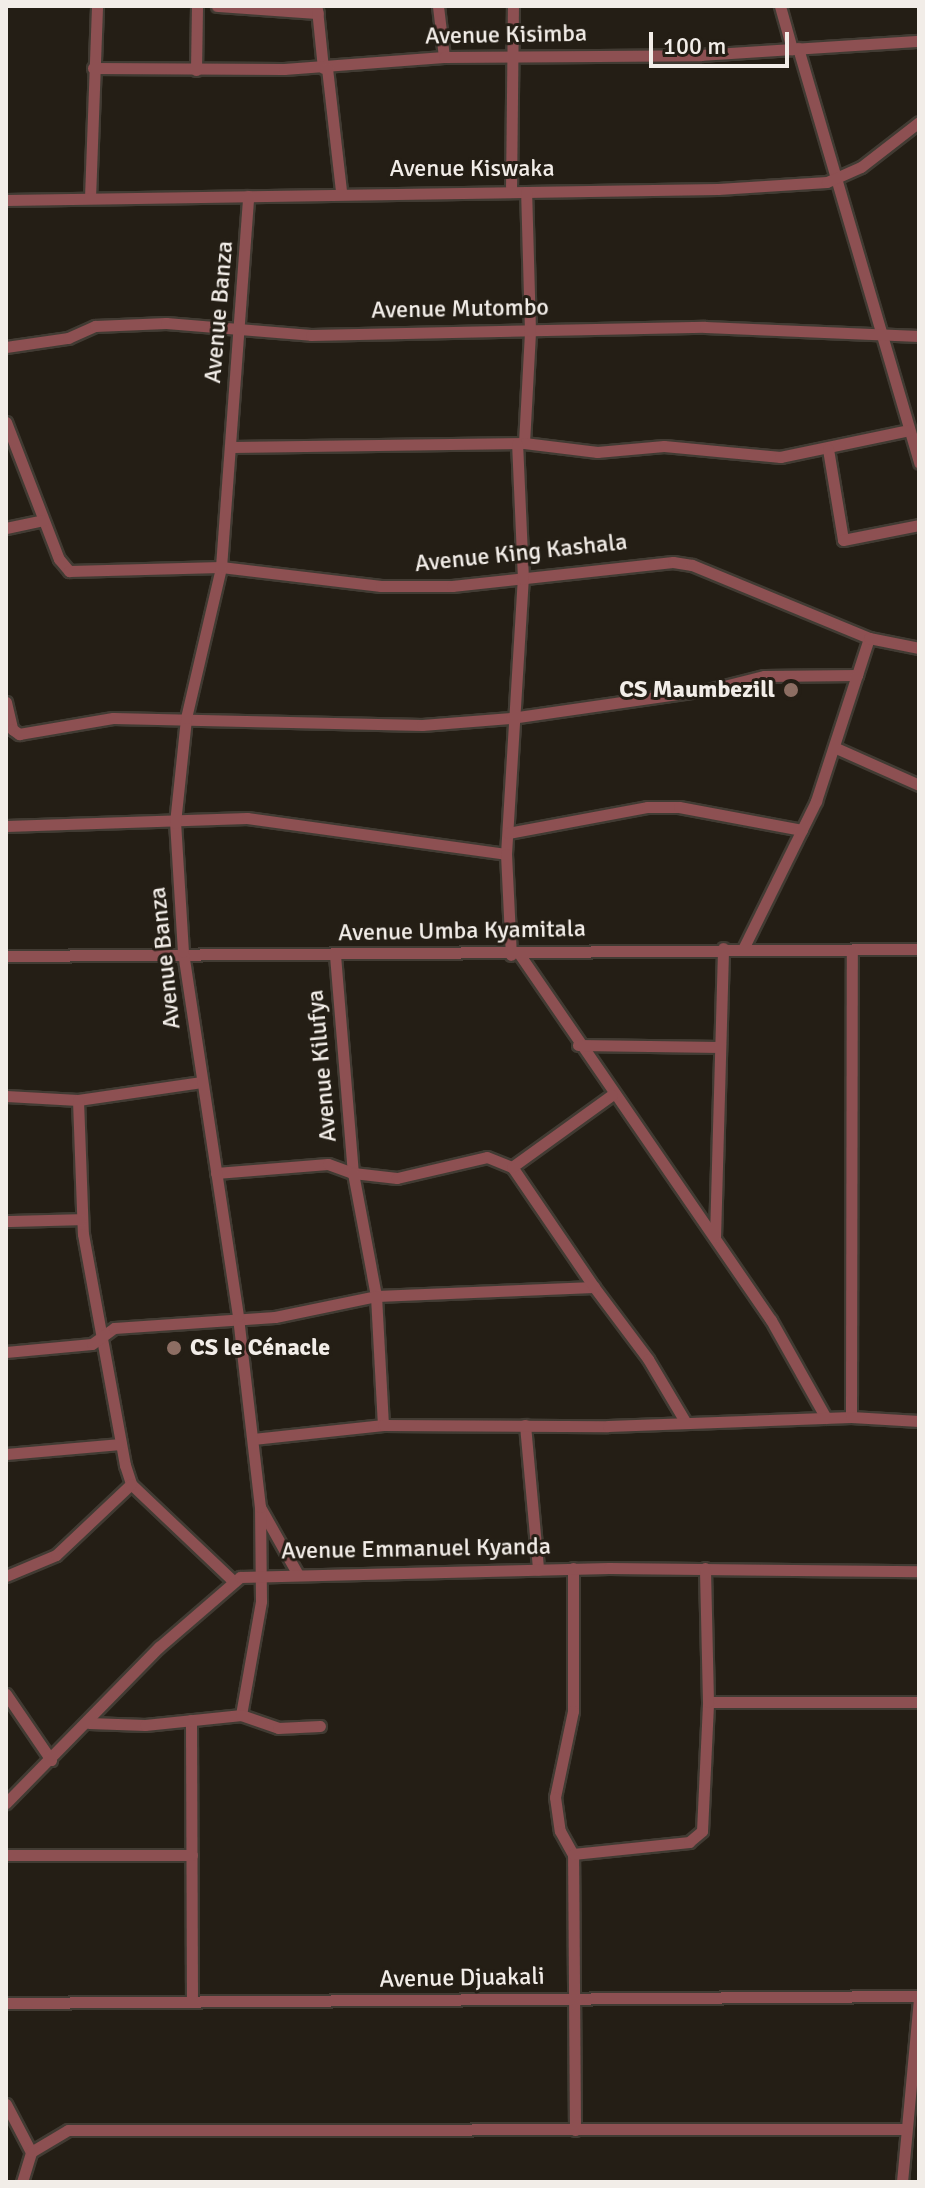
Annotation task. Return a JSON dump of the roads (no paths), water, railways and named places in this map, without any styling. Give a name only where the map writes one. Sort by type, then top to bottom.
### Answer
[{"type":"street","points":[[90,198],[97,6]]},
{"type":"street","points":[[196,70],[197,6]]},
{"type":"street","points":[[217,6],[317,10],[341,191]]},
{"type":"street","points":[[438,6],[444,57]]},
{"type":"street","points":[[511,192],[513,6]]},
{"type":"street","points":[[780,6],[837,178],[919,463]]},
{"type":"street","name":"Avenue Kisimba","points":[[93,68],[325,68],[444,57],[795,48],[919,41]]},
{"type":"street","name":"Avenue Kiswaka","points":[[6,200],[248,196],[341,191],[718,189],[837,178],[861,167],[919,122]]},
{"type":"street","points":[[526,192],[530,331],[520,444],[523,579],[511,718],[506,854],[515,955],[715,1237],[780,1334],[826,1418]]},
{"type":"street","name":"Avenue Banza","points":[[241,1715],[258,1626],[260,1507],[238,1316],[183,952],[175,823],[186,718],[221,567],[248,196]]},
{"type":"street","name":"Avenue Mutombo","points":[[6,347],[68,338],[112,324],[311,335],[705,327],[919,336]]},
{"type":"street","points":[[6,422],[43,520],[6,528]]},
{"type":"street","points":[[232,447],[520,444],[597,452],[677,446],[780,457],[909,430]]},
{"type":"street","points":[[828,449],[843,540],[919,525]]},
{"type":"street","name":"Avenue King Kashala","points":[[43,520],[69,571],[221,567],[381,586],[523,579],[646,563],[692,565],[869,638],[919,648]]},
{"type":"street","points":[[743,949],[802,830],[836,748],[869,638]]},
{"type":"street","points":[[6,702],[12,729],[19,734],[113,718],[422,725],[511,718],[712,689],[764,676],[857,675]]},
{"type":"street","points":[[836,748],[919,785]]},
{"type":"street","points":[[508,833],[658,807],[802,830]]},
{"type":"street","points":[[6,826],[175,823],[247,818],[506,854]]},
{"type":"street","points":[[715,1237],[723,948]]},
{"type":"street","name":"Avenue Umba Kyamitala","points":[[6,956],[183,952],[515,955],[723,948],[919,949]]},
{"type":"street","points":[[851,1417],[852,950]]},
{"type":"street","name":"Avenue Kilufya","points":[[335,955],[353,1173],[376,1296],[383,1425]]},
{"type":"street","points":[[578,1045],[720,1047]]},
{"type":"street","points":[[6,1096],[78,1100],[202,1082]]},
{"type":"street","points":[[512,1167],[612,1095]]},
{"type":"street","points":[[6,1803],[89,1723],[159,1647],[232,1580],[131,1484],[121,1444],[104,1334],[81,1219],[78,1100]]},
{"type":"street","points":[[216,1173],[328,1164],[353,1173],[397,1178],[487,1157],[512,1167],[594,1287],[648,1359],[686,1423]]},
{"type":"street","points":[[6,1221],[81,1219]]},
{"type":"street","points":[[6,1352],[92,1344],[114,1328],[238,1316],[275,1317],[376,1296],[594,1287]]},
{"type":"street","points":[[253,1439],[383,1425],[686,1423],[851,1417],[919,1421]]},
{"type":"street","points":[[525,1425],[538,1569]]},
{"type":"street","points":[[6,1454],[121,1444]]},
{"type":"street","points":[[6,1576],[56,1555],[131,1484]]},
{"type":"street","points":[[260,1507],[297,1573]]},
{"type":"street","points":[[573,1568],[573,1711],[555,1797],[560,1831],[573,1854],[575,2130]]},
{"type":"street","name":"Avenue Emmanuel Kyanda","points":[[232,1580],[297,1573],[573,1568],[919,1571]]},
{"type":"street","points":[[573,1854],[698,1838],[703,1822],[708,1702],[705,1568]]},
{"type":"street","points":[[6,1694],[51,1760]]},
{"type":"street","points":[[708,1702],[919,1702]]},
{"type":"street","points":[[89,1723],[241,1715],[278,1728],[320,1726]]},
{"type":"street","points":[[191,1720],[192,2001]]},
{"type":"street","points":[[6,1855],[192,1855]]},
{"type":"street","points":[[902,2182],[906,2129],[914,2111],[919,1997]]},
{"type":"street","name":"Avenue Djuakali","points":[[6,2003],[919,1997]]},
{"type":"street","points":[[6,2104],[31,2152]]},
{"type":"street","points":[[22,2182],[31,2152],[68,2130],[906,2129]]},
{"type":"place","name":"CS Maumbezill","points":[[791,690]]},
{"type":"place","name":"CS le Cénacle","points":[[174,1348]]}]
